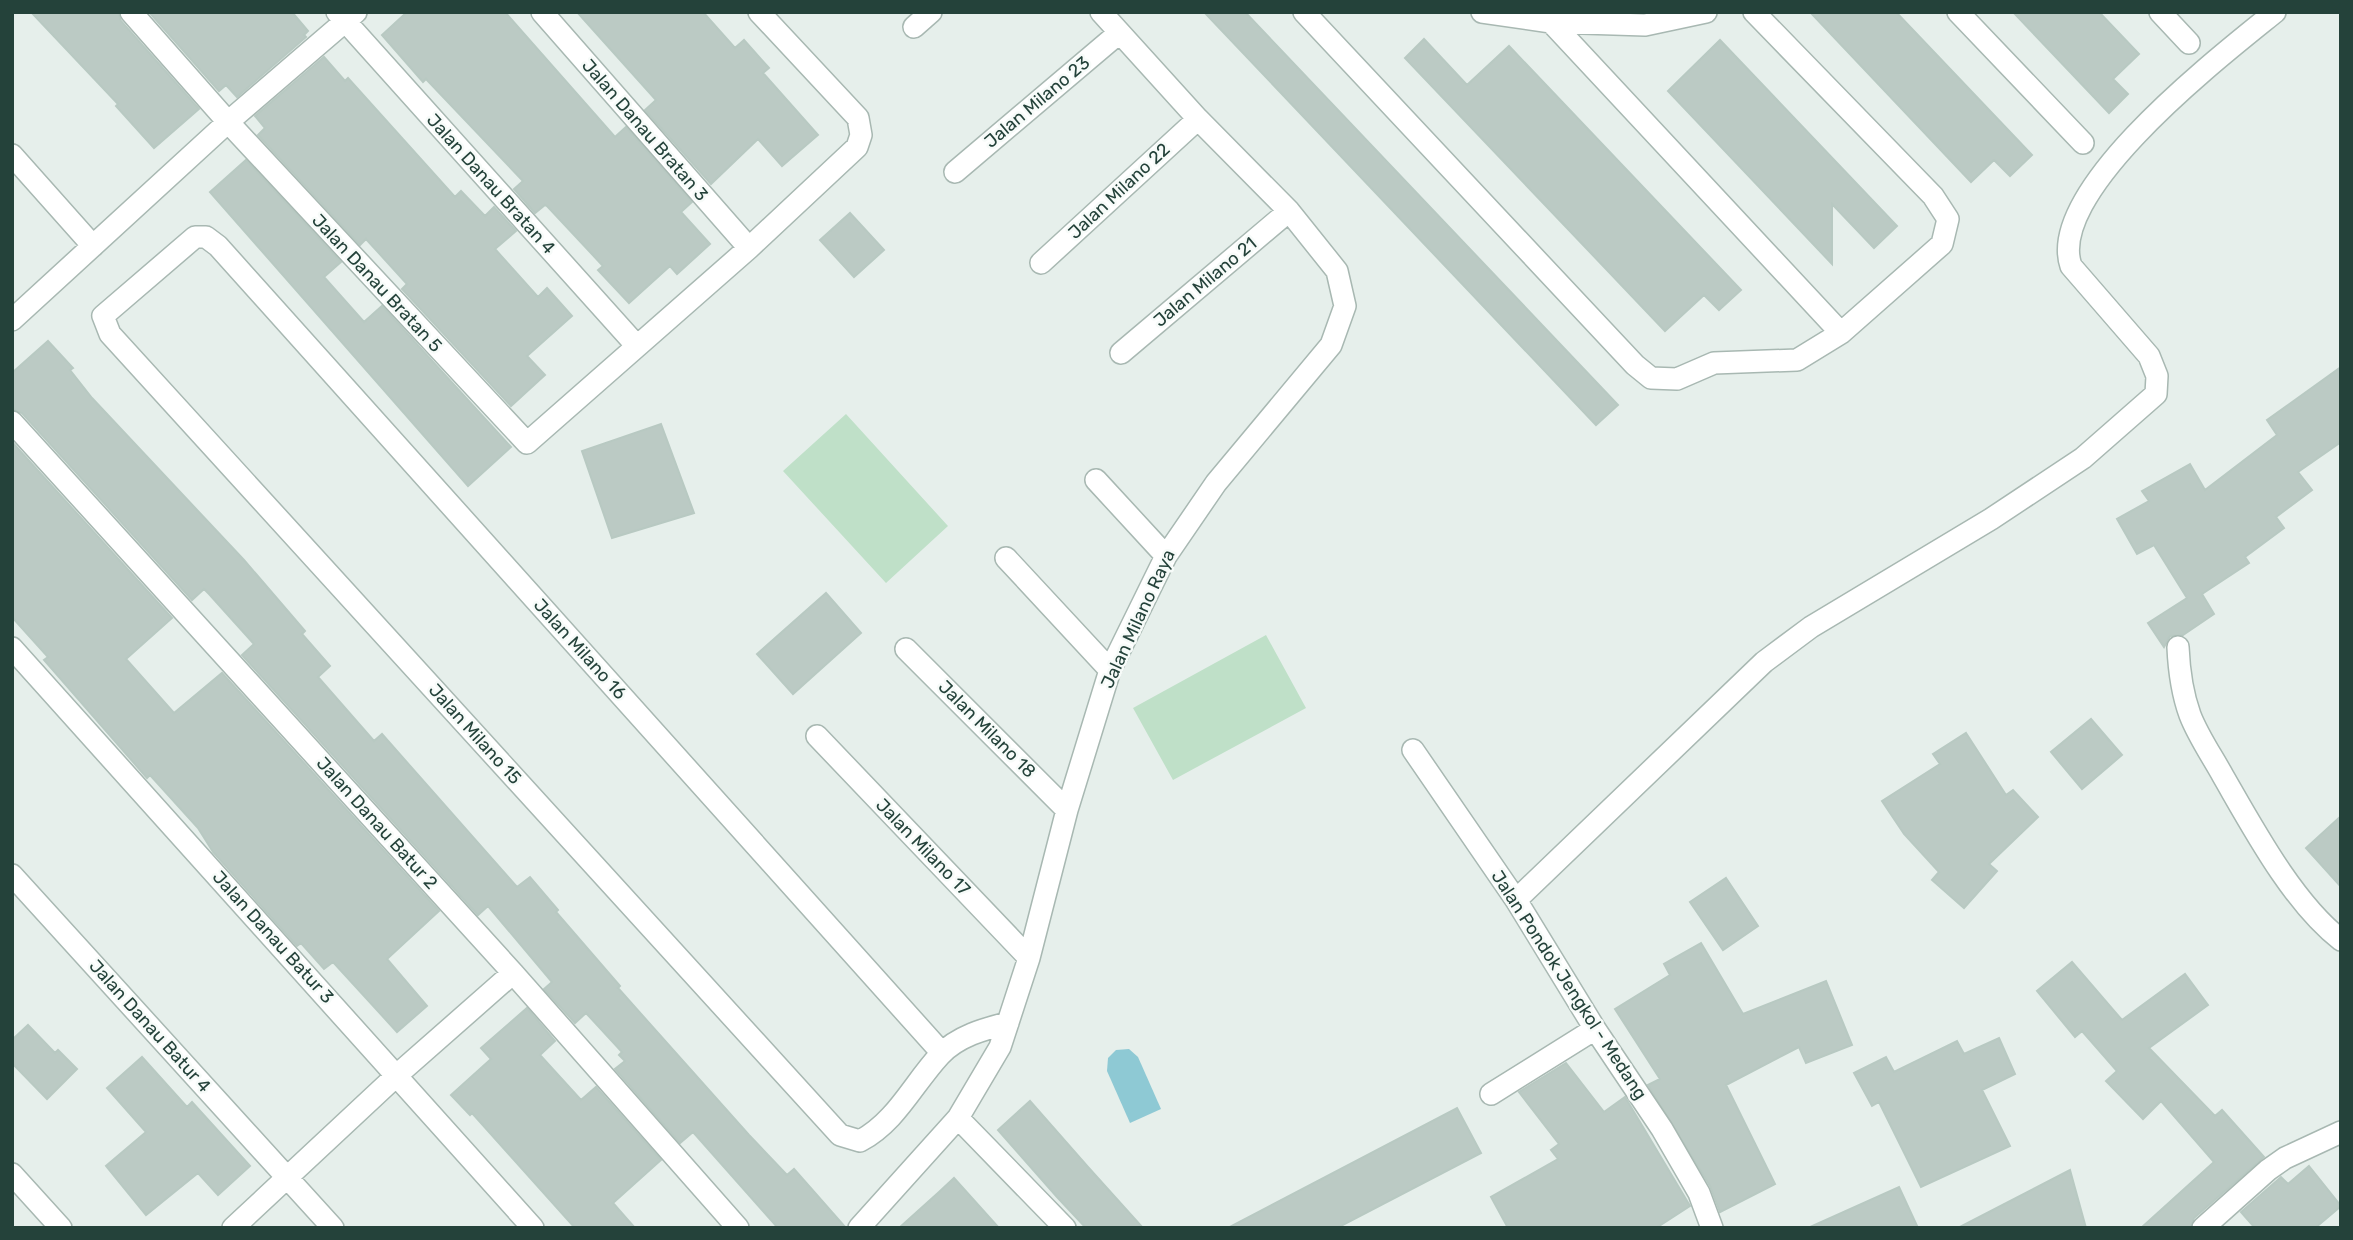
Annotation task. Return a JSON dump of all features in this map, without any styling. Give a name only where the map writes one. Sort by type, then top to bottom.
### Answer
[{"type":"street","name":"Jalan Danau Bratan 5","points":[[131,12],[228,122],[527,443],[636,345]]},
{"type":"street","name":"Jalan Danau Bratan 3","points":[[542,12],[749,248]]},
{"type":"street","points":[[636,345],[749,248],[857,146],[861,135],[858,118],[760,12]]},
{"type":"street","points":[[914,27],[930,12]]},
{"type":"street","name":"Jalan Milano Raya","points":[[859,1228],[958,1118],[1000,1046],[1029,958],[1067,810],[1110,670],[1166,556],[1216,483],[1332,345],[1345,306],[1337,271],[1289,211],[1198,119],[1101,12]]},
{"type":"street","points":[[1304,12],[1651,378],[1677,379],[1714,363],[1797,360],[1841,333],[1942,244],[1948,219],[1933,196],[1754,12]]},
{"type":"street","points":[[1482,12],[1551,23],[1645,25],[1706,12]]},
{"type":"street","points":[[1958,12],[2083,143]]},
{"type":"street","points":[[2160,12],[2189,43]]},
{"type":"street","points":[[1516,900],[1764,662],[1811,627],[1990,519],[2083,458],[2156,394],[2157,376],[2148,356],[2071,266],[2066,251],[2069,230],[2088,192],[2151,118],[2275,12]]},
{"type":"street","points":[[12,320],[346,15]]},
{"type":"street","name":"Jalan Danau Bratan 4","points":[[346,15],[636,345]]},
{"type":"street","points":[[1551,23],[1841,333]]},
{"type":"street","name":"Jalan Milano 23","points":[[955,172],[1119,33]]},
{"type":"street","name":"Jalan Milano 22","points":[[1041,264],[1198,119]]},
{"type":"street","points":[[12,156],[93,246]]},
{"type":"street","name":"Jalan Milano 21","points":[[1121,353],[1289,211]]},
{"type":"street","name":"Jalan Milano 16","points":[[110,334],[103,316],[195,237],[206,237],[218,246],[942,1053]]},
{"type":"street","name":"Jalan Milano 15","points":[[110,334],[840,1135],[860,1141],[881,1130],[942,1053]]},
{"type":"street","name":"Jalan Danau Batur 2","points":[[12,422],[513,973],[738,1228]]},
{"type":"street","points":[[1096,480],[1166,556]]},
{"type":"street","points":[[1006,558],[1110,670]]},
{"type":"street","points":[[2178,647],[2179,676],[2190,716],[2260,841],[2311,909],[2341,940]]},
{"type":"street","name":"Jalan Danau Batur 3","points":[[12,648],[533,1228]]},
{"type":"street","name":"Jalan Milano 18","points":[[906,649],[1067,810]]},
{"type":"street","name":"Jalan Milano 17","points":[[817,736],[1029,958]]},
{"type":"street","name":"Jalan Pondok Jengkol - Medang","points":[[1413,750],[1516,900],[1595,1029],[1662,1129],[1699,1194],[1712,1228]]},
{"type":"street","name":"Jalan Danau Batur 4","points":[[12,875],[333,1228]]},
{"type":"street","points":[[233,1228],[397,1075],[513,973]]},
{"type":"street","points":[[942,1053],[978,1030],[1008,1023]]},
{"type":"street","points":[[1491,1094],[1595,1029]]},
{"type":"street","points":[[958,1118],[1065,1228]]},
{"type":"street","points":[[2203,1228],[2268,1170],[2286,1158],[2341,1132]]},
{"type":"street","points":[[12,1174],[61,1228]]},
{"type":"green space","points":[[846,414],[948,526],[886,583],[783,471]]},
{"type":"green space","points":[[1266,635],[1306,708],[1173,780],[1133,708]]},
{"type":"water","points":[[1129,1049],[1138,1057],[1161,1109],[1130,1123],[1107,1071],[1108,1058],[1116,1050]]},
{"type":"building","points":[[31,12],[118,12],[121,21],[199,109],[154,148],[116,106],[118,104]]},
{"type":"building","points":[[149,12],[292,12],[308,31],[304,35],[306,37],[237,97],[226,85],[219,91]]},
{"type":"building","points":[[407,12],[505,12],[615,137],[626,127],[692,202],[681,212],[710,244],[677,274],[670,266],[629,303],[598,270],[603,266],[547,206],[535,213],[514,189],[523,181],[426,79],[423,82],[382,35]]},
{"type":"building","points":[[577,12],[703,12],[735,48],[744,40],[769,68],[763,73],[818,135],[782,166],[758,139],[711,184],[645,110],[656,100]]},
{"type":"building","points":[[1204,12],[1245,12],[1618,405],[1596,425]]},
{"type":"building","points":[[1810,12],[1896,12],[2032,155],[2010,176],[1994,160],[1971,182]]},
{"type":"building","points":[[2013,12],[2099,12],[2139,54],[2113,79],[2128,94],[2109,113]]},
{"type":"building","points":[[1424,39],[1467,85],[1509,46],[1741,290],[1719,310],[1704,295],[1665,331],[1405,58]]},
{"type":"building","points":[[1720,40],[1897,226],[1874,248],[1832,204],[1832,264],[1668,91]]},
{"type":"building","points":[[324,57],[345,81],[348,78],[455,197],[461,191],[485,216],[494,207],[516,231],[495,249],[538,297],[547,288],[572,316],[527,356],[545,375],[511,406],[402,289],[407,284],[366,239],[360,245],[258,135],[265,128],[255,116]]},
{"type":"building","points":[[246,160],[341,262],[324,277],[364,322],[382,306],[511,447],[468,486],[210,192]]},
{"type":"building","points":[[850,213],[884,250],[854,277],[820,240]]},
{"type":"building","points":[[48,341],[73,368],[70,370],[92,398],[244,560],[305,631],[302,634],[330,666],[318,677],[374,741],[382,734],[517,887],[530,877],[558,910],[556,912],[620,986],[618,988],[749,1135],[787,1175],[794,1169],[846,1228],[778,1228],[693,1132],[680,1143],[615,1069],[625,1061],[619,1055],[622,1052],[586,1013],[575,1023],[544,989],[552,982],[488,906],[478,915],[242,655],[254,644],[209,594],[204,589],[192,600],[22,413],[12,409],[12,373]]},
{"type":"building","points":[[2341,367],[2341,442],[2298,472],[2312,490],[2276,517],[2284,528],[2245,557],[2249,563],[2202,594],[2214,614],[2183,635],[2170,636],[2164,647],[2148,623],[2187,598],[2154,545],[2137,554],[2117,519],[2149,501],[2142,491],[2190,464],[2205,490],[2277,435],[2267,420]]},
{"type":"building","points":[[661,424],[694,513],[612,538],[582,451]]},
{"type":"building","points":[[12,442],[172,618],[126,659],[174,713],[222,673],[439,911],[387,959],[427,1006],[397,1032],[333,962],[324,969],[301,943],[297,946],[213,852],[198,828],[150,775],[147,778],[44,660],[48,657],[12,617]]},
{"type":"building","points":[[826,593],[861,633],[793,694],[757,654]]},
{"type":"building","points":[[2091,719],[2122,755],[2082,789],[2051,752]]},
{"type":"building","points":[[1966,733],[2006,795],[2013,790],[2038,817],[1989,864],[1997,871],[1964,908],[1932,880],[1939,872],[1904,834],[1882,801],[1940,764],[1933,754]]},
{"type":"building","points":[[2341,816],[2341,887],[2306,848]]},
{"type":"building","points":[[1726,878],[1758,926],[1723,950],[1690,902]]},
{"type":"building","points":[[1701,943],[1743,1014],[1826,981],[1852,1045],[1806,1063],[1799,1047],[1726,1085],[1775,1184],[1720,1212],[1710,1186],[1648,1085],[1660,1079],[1615,1009],[1670,975],[1664,964]]},
{"type":"building","points":[[2072,962],[2122,1020],[2185,974],[2208,1005],[2149,1048],[2215,1116],[2222,1110],[2264,1157],[2194,1218],[2190,1228],[2141,1228],[2214,1162],[2161,1101],[2143,1119],[2106,1081],[2117,1071],[2082,1031],[2075,1037],[2037,991]]},
{"type":"building","points":[[527,1008],[555,1041],[540,1055],[581,1100],[596,1087],[661,1160],[613,1203],[635,1228],[575,1228],[472,1113],[470,1115],[451,1095],[491,1059],[481,1048]]},
{"type":"building","points":[[28,1025],[55,1053],[58,1050],[77,1069],[47,1099],[12,1063],[12,1040]]},
{"type":"building","points":[[1999,1038],[2015,1074],[1982,1090],[2010,1146],[1921,1187],[1879,1102],[1872,1106],[1854,1073],[1886,1057],[1894,1072],[1957,1041],[1964,1054]]},
{"type":"building","points":[[142,1057],[187,1107],[192,1102],[250,1166],[218,1195],[198,1173],[146,1215],[106,1166],[146,1132],[107,1088]]},
{"type":"building","points":[[1566,1063],[1604,1112],[1625,1097],[1690,1206],[1656,1228],[1508,1228],[1491,1197],[1558,1159],[1551,1150],[1559,1144],[1519,1092]]},
{"type":"building","points":[[1030,1101],[1143,1228],[1086,1228],[1057,1197],[998,1130]]},
{"type":"building","points":[[1457,1108],[1481,1153],[1337,1228],[1228,1228]]},
{"type":"building","points":[[2309,1166],[2341,1206],[2315,1228],[2255,1228],[2241,1212],[2281,1177],[2288,1184]]},
{"type":"building","points":[[2070,1170],[2086,1228],[1958,1228]]},
{"type":"building","points":[[954,1178],[999,1228],[899,1228],[939,1192]]},
{"type":"building","points":[[1899,1187],[1918,1228],[1808,1228]]}]
